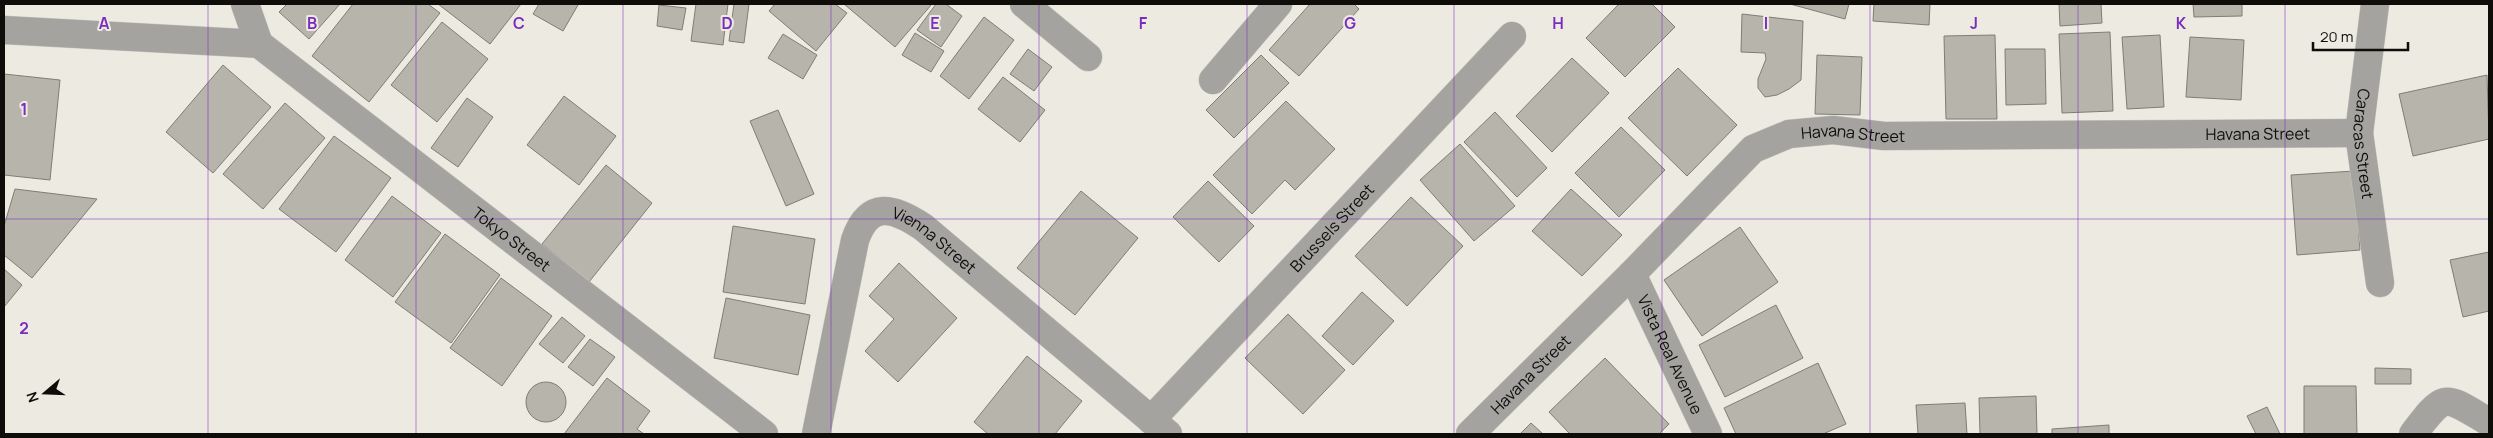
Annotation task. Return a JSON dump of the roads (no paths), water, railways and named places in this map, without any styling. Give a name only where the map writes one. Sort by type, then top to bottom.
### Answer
[{"type":"street","points":[[4,30],[259,44],[245,4]]},
{"type":"street","points":[[1024,4],[1088,57]]},
{"type":"street","points":[[1213,80],[1278,4]]},
{"type":"street","name":"Caracas Street","points":[[2375,4],[2359,133],[2380,283]]},
{"type":"street","name":"Brussels Street","points":[[1160,427],[1512,36]]},
{"type":"street","name":"Tokyo Street","points":[[259,44],[764,434]]},
{"type":"street","name":"Havana Street","points":[[1470,434],[1632,274],[1753,149],[1788,134],[1832,130],[1884,136],[2359,133]]},
{"type":"street","name":"Vienna Street","points":[[816,434],[855,240],[860,225],[869,216],[885,210],[904,215],[923,227],[1160,427]]},
{"type":"street","name":"Vista Real Avenue","points":[[1632,274],[1708,434]]},
{"type":"street","points":[[2412,434],[2435,406],[2443,401],[2454,402],[2489,422]]}]
